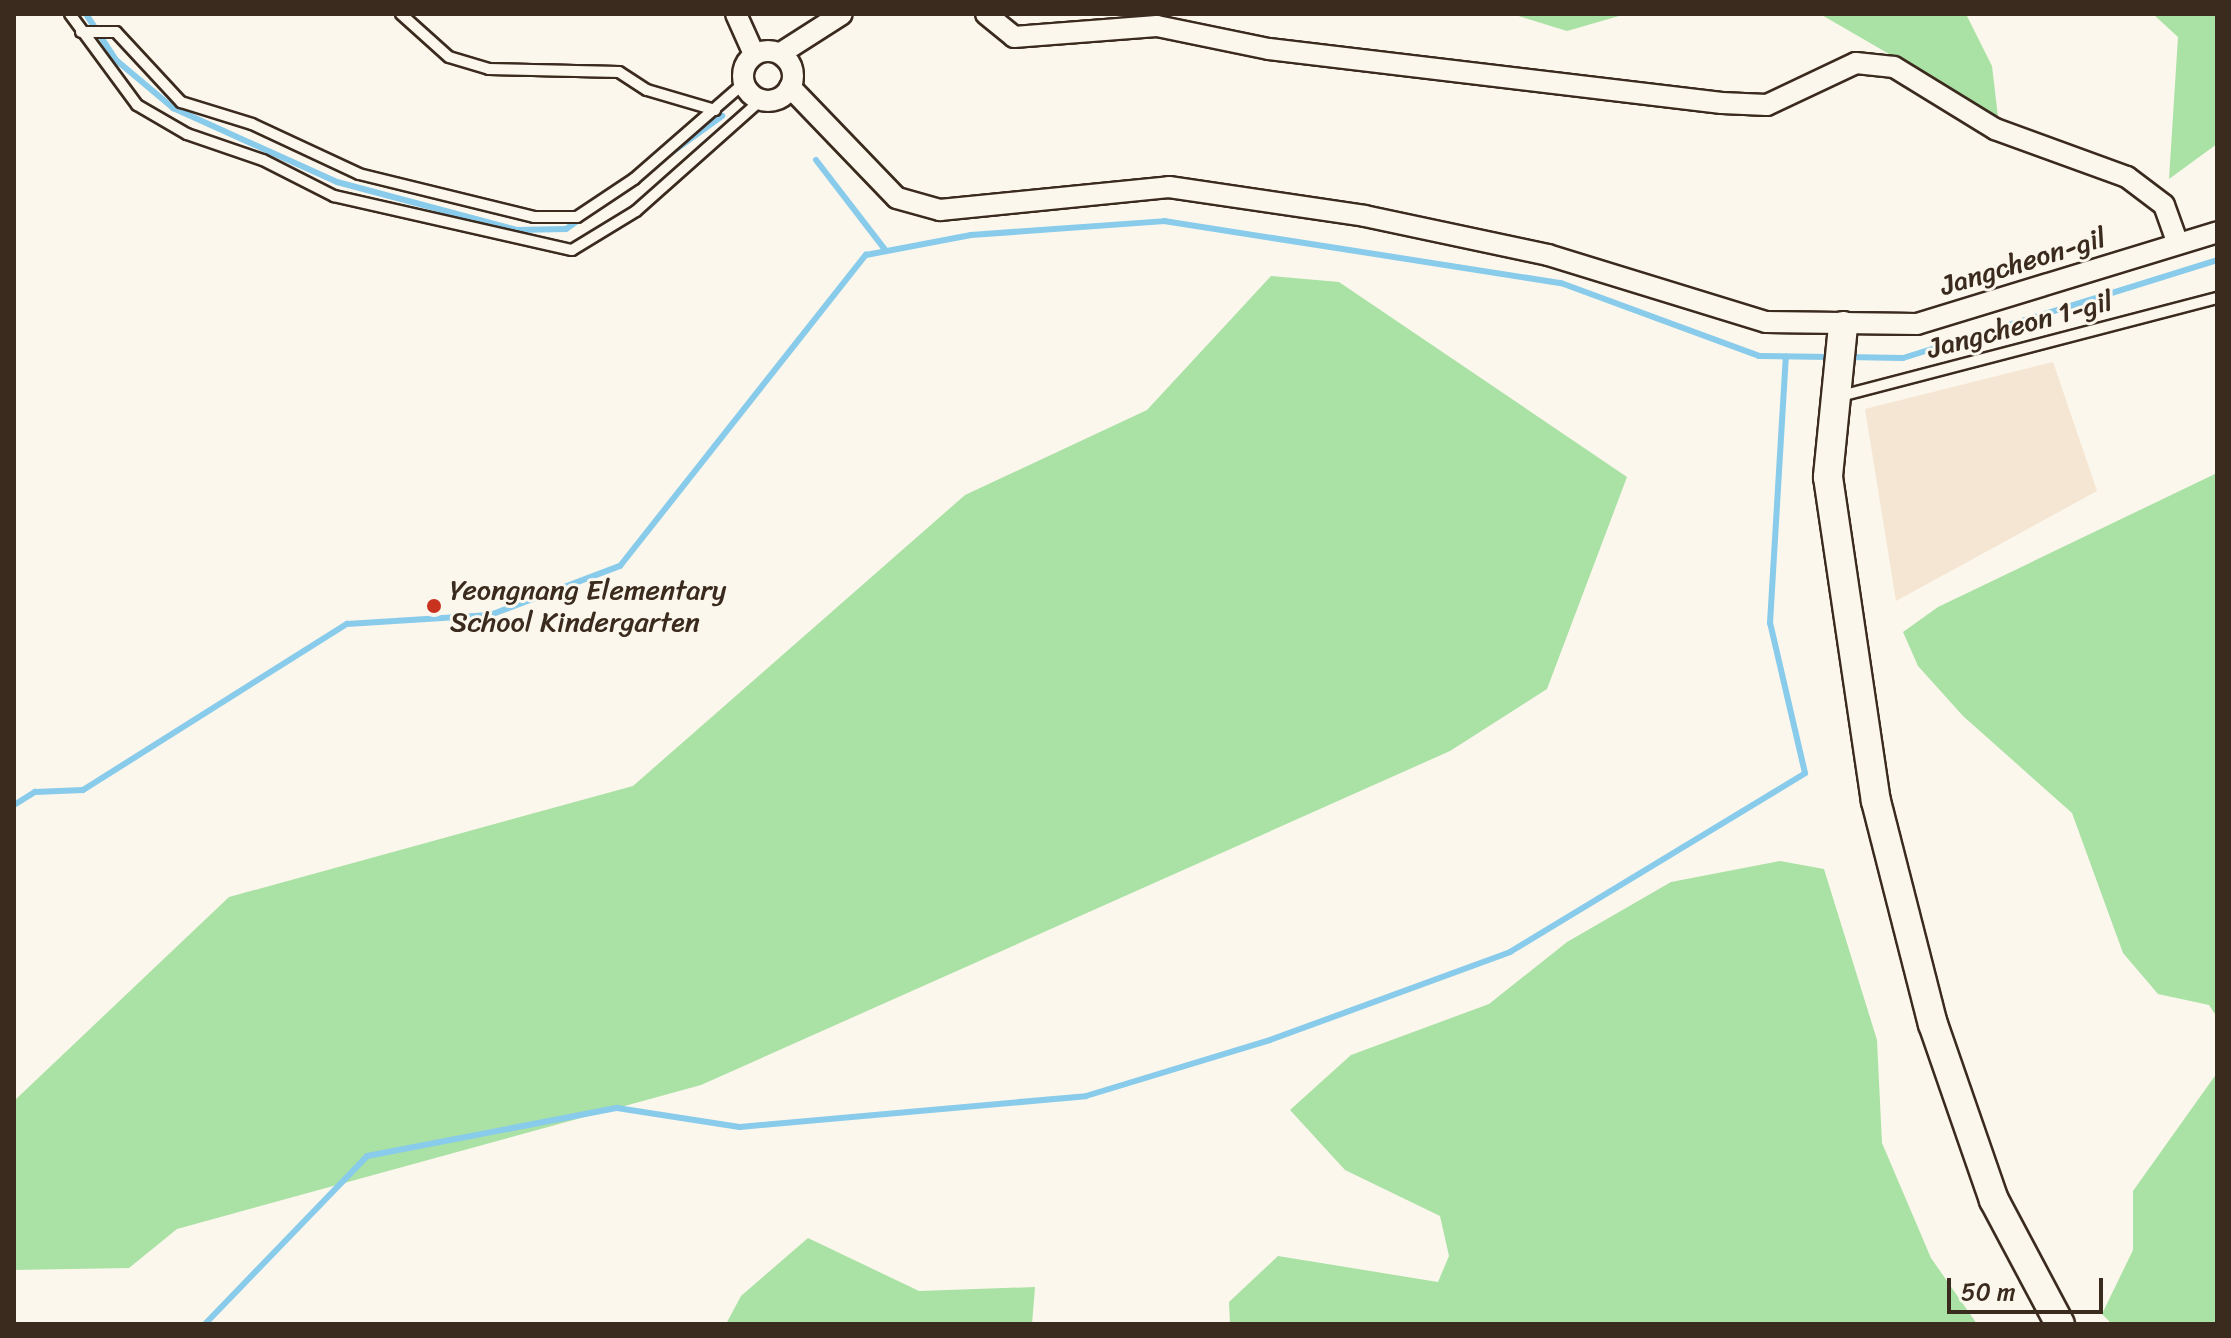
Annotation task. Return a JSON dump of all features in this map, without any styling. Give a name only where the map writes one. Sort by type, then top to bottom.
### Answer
[{"type":"street","points":[[736,14],[754,54]]},
{"type":"street","points":[[754,54],[781,53],[842,14]]},
{"type":"street","points":[[986,14],[1014,37],[1157,26],[1269,49],[1722,103],[1767,105],[1856,63],[1894,67],[1995,129],[2127,177],[2164,205],[2178,244]]},
{"type":"street","points":[[754,54],[745,67],[744,83],[761,100],[777,99],[790,87],[792,69],[781,53]]},
{"type":"street","name":"Jangcheon-gil","points":[[790,87],[897,198],[940,210],[1169,187],[1365,216],[1548,255],[1766,322],[1842,332],[1917,324],[2217,232]]},
{"type":"street","points":[[1842,332],[1828,477],[1876,801],[1933,1024],[1994,1200],[2060,1324]]},
{"type":"lane","points":[[70,14],[137,105],[187,134],[263,160],[334,196],[572,250],[636,211],[761,100]]},
{"type":"lane","points":[[401,14],[449,57],[489,69],[619,72],[647,90],[715,110]]},
{"type":"lane","points":[[81,32],[116,32],[181,102],[252,124],[359,174],[534,217],[577,217],[634,179],[744,83]]},
{"type":"lane","name":"Jangcheon 1-gil","points":[[1836,390],[2217,298]]},
{"type":"shaded area","points":[[2053,362],[2097,491],[1896,601],[1865,409]]},
{"type":"green space","points":[[1512,14],[1626,14],[1567,31]]},
{"type":"green space","points":[[1820,14],[1966,14],[1992,66],[1998,117]]},
{"type":"green space","points":[[2153,14],[2217,14],[2217,144],[2169,179],[2178,37]]},
{"type":"green space","points":[[1271,276],[1339,282],[1627,477],[1547,689],[1450,751],[701,1085],[177,1229],[129,1268],[14,1270],[14,1101],[229,897],[633,786],[965,495],[1147,410]]},
{"type":"green space","points":[[2217,473],[2217,1017],[2209,1005],[2158,994],[2123,953],[2072,813],[1963,716],[1918,666],[1903,632],[1938,607]]},
{"type":"green space","points":[[1780,861],[1824,869],[1877,1040],[1882,1143],[1931,1258],[1977,1324],[1230,1324],[1229,1302],[1278,1256],[1438,1282],[1449,1256],[1440,1216],[1345,1170],[1290,1110],[1351,1055],[1489,1004],[1567,942],[1671,882]]},
{"type":"green space","points":[[2217,1073],[2217,1324],[2112,1324],[2102,1314],[2133,1250],[2133,1191]]},
{"type":"green space","points":[[808,1238],[919,1291],[1035,1287],[1032,1324],[726,1324],[741,1296]]},
{"type":"waterway","points":[[86,14],[116,60],[173,108],[337,182],[517,230],[566,229],[582,218]]},
{"type":"waterway","points":[[668,155],[722,116]]},
{"type":"waterway","points":[[816,160],[886,251]]},
{"type":"waterway","points":[[14,805],[35,792],[83,790],[347,624],[490,615],[620,566],[866,255],[971,235],[1164,221],[1561,283],[1759,356],[1831,357]]},
{"type":"waterway","points":[[1847,357],[1903,358],[2217,260]]},
{"type":"waterway","points":[[205,1324],[367,1156],[617,1108],[740,1127],[1086,1096],[1270,1040],[1510,952],[1805,773],[1770,623],[1786,356]]},
{"type":"place","name":"Yeongnang Elementary School Kindergarten","points":[[434,606]]}]
